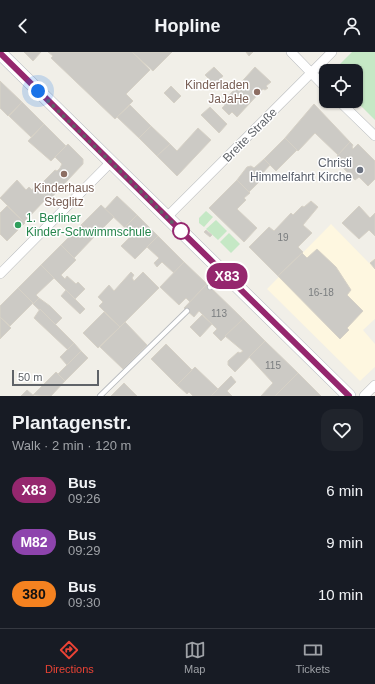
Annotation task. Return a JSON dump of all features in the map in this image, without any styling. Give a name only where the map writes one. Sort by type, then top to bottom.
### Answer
[{"type":"main road","points":[[0,53],[349,396]]},
{"type":"street","points":[[291,52],[319,81]]},
{"type":"street","name":"Breite Straße","points":[[167,217],[332,52]]},
{"type":"street","points":[[347,108],[375,136]]},
{"type":"street","points":[[0,274],[110,162]]},
{"type":"street","points":[[364,396],[375,385]]},
{"type":"lane","points":[[210,288],[224,273]]},
{"type":"lane","points":[[100,396],[187,311]]},
{"type":"shaded area","points":[[331,224],[369,263],[375,258],[375,319],[363,330],[375,344],[375,367],[360,381],[267,289]]},
{"type":"green space","points":[[352,52],[375,52],[375,120],[363,108],[363,64],[340,64]]},
{"type":"green space","points":[[206,211],[213,217],[204,227],[199,223],[199,218]]},
{"type":"green space","points":[[216,220],[227,231],[218,240],[206,229]]},
{"type":"green space","points":[[229,233],[240,244],[231,253],[220,242]]},
{"type":"building","points":[[24,52],[41,52],[33,61]]},
{"type":"building","points":[[48,52],[132,52],[150,70],[126,94],[133,101],[115,119],[51,58],[53,56]]},
{"type":"building","points":[[132,52],[172,52],[153,71]]},
{"type":"building","points":[[246,52],[253,52],[249,56]]},
{"type":"building","points":[[214,67],[223,76],[215,85],[205,75]]},
{"type":"building","points":[[255,67],[271,82],[266,86],[268,88],[265,90],[263,89],[250,103],[236,88]]},
{"type":"building","points":[[0,81],[22,102],[8,116],[0,108]]},
{"type":"building","points":[[171,86],[181,96],[174,103],[164,93]]},
{"type":"building","points":[[236,88],[250,103],[237,117],[232,112],[229,115],[222,108],[225,105],[222,102]]},
{"type":"building","points":[[22,102],[44,124],[31,137],[9,116]]},
{"type":"building","points":[[314,104],[350,142],[338,155],[315,133],[298,151],[285,138]]},
{"type":"building","points":[[130,105],[151,126],[139,138],[117,117]]},
{"type":"building","points":[[210,107],[227,124],[219,133],[201,115]]},
{"type":"building","points":[[44,124],[66,146],[51,161],[28,141]]},
{"type":"building","points":[[151,126],[170,144],[157,156],[139,138]]},
{"type":"building","points":[[198,128],[211,140],[177,176],[157,156],[170,144],[177,151]]},
{"type":"building","points":[[285,138],[297,150],[276,171],[264,159]]},
{"type":"building","name":"Christi Himmelfahrt Kirche","points":[[350,142],[353,145],[353,149],[358,144],[375,161],[375,179],[368,186],[359,177],[355,180],[339,164],[344,159],[340,159],[337,156]]},
{"type":"building","points":[[68,144],[83,159],[83,164],[50,199],[47,198],[37,188],[55,170],[57,171],[60,168],[62,164],[55,157]]},
{"type":"building","points":[[264,159],[270,165],[261,175],[263,178],[249,192],[237,180],[247,167],[251,166],[254,168]]},
{"type":"building","points":[[17,180],[26,190],[29,187],[32,190],[35,186],[47,198],[24,222],[0,198]]},
{"type":"building","points":[[237,180],[250,193],[244,198],[246,200],[237,209],[257,228],[244,242],[209,208]]},
{"type":"building","points":[[117,196],[137,215],[125,228],[105,209]]},
{"type":"building","points":[[311,201],[318,207],[303,225],[312,233],[298,247],[303,252],[278,276],[249,247],[269,227],[274,231],[291,213],[293,215],[302,206],[304,207]]},
{"type":"building","points":[[101,205],[114,217],[95,236],[82,224]]},
{"type":"building","points":[[7,206],[25,223],[7,241],[0,234],[0,213]]},
{"type":"building","points":[[359,206],[370,218],[375,213],[375,236],[369,230],[359,239],[342,223]]},
{"type":"building","points":[[137,215],[158,236],[135,259],[121,246],[131,236],[123,229]]},
{"type":"building","points":[[82,224],[95,236],[74,258],[61,245]]},
{"type":"building","points":[[206,230],[212,235],[210,237],[204,232]]},
{"type":"building","points":[[158,236],[184,262],[174,273],[162,262],[157,267],[154,263],[159,258],[147,247]]},
{"type":"building","points":[[61,245],[76,260],[61,275],[65,279],[67,276],[76,284],[78,282],[85,289],[75,299],[41,265]]},
{"type":"building","points":[[317,249],[336,267],[351,290],[347,295],[363,311],[347,328],[349,330],[340,339],[278,276],[302,253],[307,258]]},
{"type":"building","points":[[375,259],[375,269],[370,263]]},
{"type":"building","points":[[184,262],[207,284],[190,302],[186,298],[179,305],[160,287]]},
{"type":"building","points":[[41,265],[54,278],[36,295],[39,298],[33,304],[18,288]]},
{"type":"building","points":[[131,272],[134,275],[132,278],[134,281],[143,272],[159,288],[120,327],[99,306],[103,302],[98,297],[109,285],[114,291]]},
{"type":"building","points":[[207,284],[243,319],[221,341],[213,333],[217,329],[199,311],[194,317],[184,308]]},
{"type":"building","points":[[18,288],[33,303],[10,326],[0,317],[0,306]]},
{"type":"building","points":[[66,290],[85,309],[80,314],[61,296]]},
{"type":"building","points":[[39,298],[62,318],[55,325],[33,304]]},
{"type":"building","points":[[40,309],[74,343],[68,350],[34,318]]},
{"type":"building","points":[[104,312],[120,327],[98,348],[83,333]]},
{"type":"building","points":[[202,315],[212,324],[200,337],[190,327]]},
{"type":"building","points":[[0,317],[11,328],[0,339]]},
{"type":"building","points":[[243,319],[265,341],[235,372],[228,365],[228,361],[238,352],[240,353],[243,351],[225,336]]},
{"type":"building","points":[[125,322],[147,345],[123,369],[100,347]]},
{"type":"building","points":[[265,341],[298,373],[275,396],[261,396],[273,383],[249,357]]},
{"type":"building","points":[[74,343],[81,351],[67,365],[60,357]]},
{"type":"building","points":[[166,344],[192,370],[177,385],[151,359]]},
{"type":"building","points":[[81,351],[88,358],[65,381],[58,374]]},
{"type":"building","points":[[195,367],[218,389],[211,396],[193,396],[189,392],[187,394],[177,385]]},
{"type":"building","points":[[56,372],[65,381],[51,396],[33,395]]},
{"type":"building","points":[[298,373],[321,396],[275,396]]},
{"type":"building","points":[[231,376],[236,382],[227,391],[232,396],[211,396]]},
{"type":"building","points":[[124,383],[137,396],[111,396]]},
{"type":"building","points":[[27,390],[34,396],[21,396]]},
{"type":"bus line","name":"X83","points":[[0,53],[349,396]]},
{"type":"place","name":"Kinderladen JaJaHe","points":[[257,92]]},
{"type":"place","name":"Christi Himmelfahrt Kirche","points":[[360,170]]},
{"type":"place","name":"Kinderhaus Steglitz","points":[[64,174]]},
{"type":"place","name":"1. Berliner Kinder-Schwimmschule","points":[[18,225]]},
{"type":"route","points":[[38,91],[184,234],[181,231]]}]
